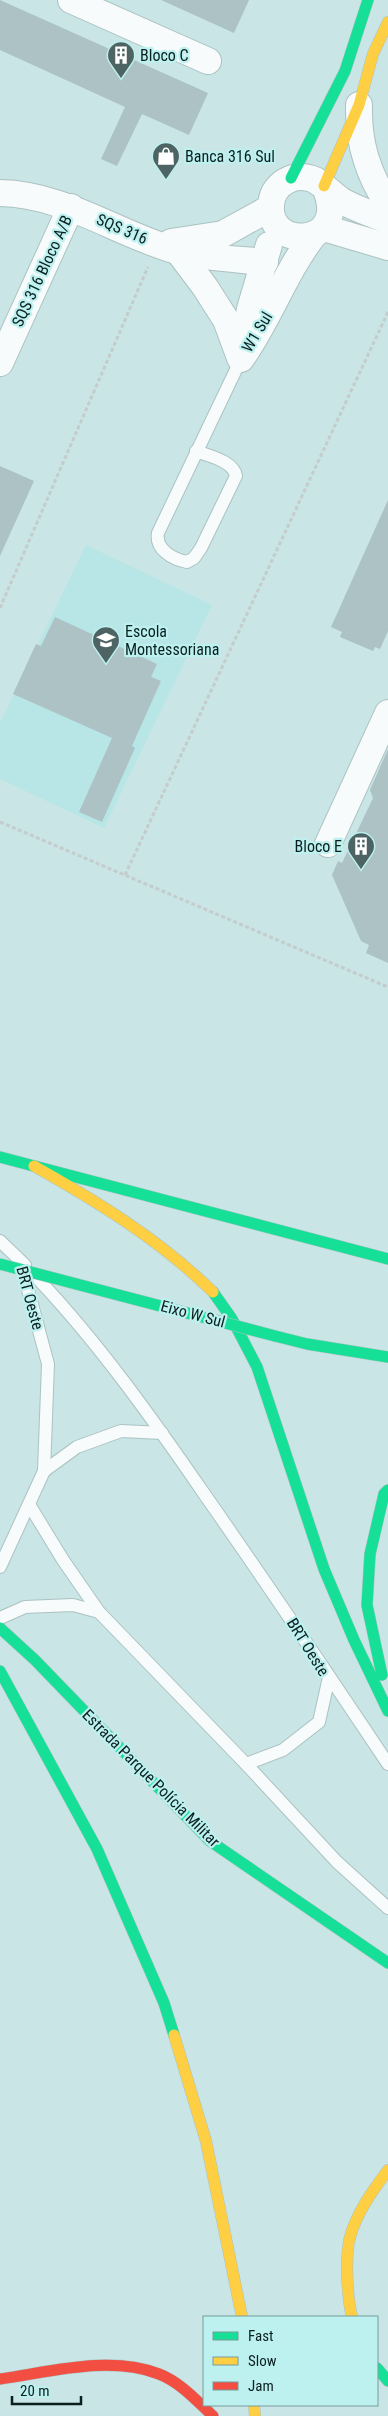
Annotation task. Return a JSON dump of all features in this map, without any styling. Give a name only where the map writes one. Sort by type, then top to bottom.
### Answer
[{"type":"main road","points":[[291,178],[345,71],[368,0]]},
{"type":"main road","points":[[325,188],[358,104],[373,54],[388,22]]},
{"type":"main road","points":[[0,1157],[388,1259]]},
{"type":"main road","points":[[34,1166],[102,1204],[173,1255],[216,1295],[246,1341],[267,1392],[327,1580],[356,1649],[388,1710]]},
{"type":"main road","name":"Eixo W Sul","points":[[0,1264],[307,1344],[388,1357]]},
{"type":"main road","points":[[388,1490],[384,1494],[370,1554],[367,1606],[377,1659],[388,1694]]},
{"type":"main road","name":"Estrada Parque Polícia Militar","points":[[0,1628],[35,1660],[210,1841],[388,1963]]},
{"type":"main road","points":[[2,1674],[97,1849],[164,2003],[206,2140],[242,2316]]},
{"type":"main road","points":[[352,2316],[347,2297],[350,2237],[369,2194],[388,2170]]},
{"type":"main road","points":[[0,2378],[118,2365],[158,2373],[183,2388],[213,2416]]},
{"type":"main road","points":[[378,2369],[388,2381]]},
{"type":"street","points":[[71,0],[208,61]]},
{"type":"street","points":[[358,104],[358,122],[364,157],[376,186],[388,204]]},
{"type":"street","points":[[388,221],[344,202],[308,178],[291,178],[280,185],[272,196],[272,215],[284,233],[298,238],[318,232],[388,247]]},
{"type":"street","points":[[318,232],[330,216],[331,202],[325,188]]},
{"type":"street","name":"SQS 316","points":[[0,193],[16,193],[72,207],[168,248],[265,262]]},
{"type":"street","name":"SQS 316 Bloco A/B","points":[[0,363],[72,207]]},
{"type":"street","name":"SQS 316","points":[[168,248],[223,234],[272,215]]},
{"type":"street","name":"W1 Sul","points":[[241,359],[250,309],[265,262],[272,215]]},
{"type":"street","name":"W1 Sul","points":[[241,359],[256,337],[301,252],[318,232]]},
{"type":"street","name":"SQS 316","points":[[168,248],[205,287],[226,320],[241,359]]},
{"type":"street","points":[[328,844],[388,713]]},
{"type":"lane","points":[[196,451],[230,465],[235,470],[236,476],[201,548],[194,558],[187,562],[164,552],[157,539],[158,533],[196,451],[241,359]]},
{"type":"lane","points":[[0,1241],[19,1258]]},
{"type":"lane","name":"BRT Oeste","points":[[19,1258],[71,1314],[162,1433],[330,1677],[319,1722],[283,1750],[246,1764]]},
{"type":"lane","name":"BRT Oeste","points":[[0,1567],[30,1506],[44,1471],[48,1364],[19,1258]]},
{"type":"lane","points":[[44,1471],[77,1447],[121,1431],[162,1433]]},
{"type":"lane","points":[[30,1506],[63,1560],[99,1612],[246,1764],[337,1862],[388,1908]]},
{"type":"lane","points":[[0,1618],[25,1607],[73,1605],[99,1612]]},
{"type":"lane","points":[[330,1677],[388,1764]]},
{"type":"path","points":[[0,608],[168,248]]},
{"type":"path","points":[[125,875],[388,312]]},
{"type":"path","points":[[0,822],[388,987]]},
{"type":"shaded area","name":"Escola Montessoriana","points":[[86,545],[212,605],[104,828],[0,779],[0,723]]},
{"type":"building","name":"Bloco C","points":[[0,0],[208,93],[189,135],[142,114],[117,166],[101,159],[125,107],[0,50]]},
{"type":"building","points":[[161,0],[249,0],[234,33]]},
{"type":"building","points":[[0,466],[34,481],[0,556]]},
{"type":"building","points":[[388,500],[388,631],[380,649],[375,647],[373,651],[340,637],[342,632],[331,627]]},
{"type":"building","points":[[55,617],[157,664],[151,677],[161,681],[132,746],[135,748],[102,822],[79,812],[112,738],[13,694],[36,644],[41,646]]},
{"type":"building","name":"Bloco E","points":[[388,749],[388,963],[366,953],[369,945],[361,941],[332,875],[338,861],[342,863],[373,798],[370,790]]},
{"type":"traffic: fast","points":[[291,178],[345,71],[368,0]]},
{"type":"traffic: fast","points":[[0,1157],[388,1259]]},
{"type":"traffic: fast","points":[[0,1264],[275,1336]]},
{"type":"traffic: fast","points":[[213,1292],[232,1319],[257,1367],[324,1569],[354,1640],[388,1711]]},
{"type":"traffic: fast","points":[[275,1336],[307,1344],[388,1357]]},
{"type":"traffic: fast","points":[[382,1675],[367,1605],[370,1554],[384,1494],[388,1490]]},
{"type":"traffic: fast","points":[[0,1628],[35,1660],[210,1841],[388,1963]]},
{"type":"traffic: fast","points":[[0,1671],[97,1849],[164,2003],[174,2035]]},
{"type":"traffic: fast","points":[[378,2369],[388,2381]]},
{"type":"traffic: slow","points":[[324,186],[359,105],[373,54],[388,22]]},
{"type":"traffic: slow","points":[[34,1166],[128,1223],[172,1255],[213,1292]]},
{"type":"traffic: slow","points":[[174,2035],[206,2141],[242,2316]]},
{"type":"traffic: slow","points":[[352,2316],[347,2277],[348,2245],[361,2210],[388,2170]]},
{"type":"traffic: slow","points":[[254,2406],[255,2416]]},
{"type":"traffic: jam","points":[[0,2379],[59,2369],[100,2365],[140,2368],[167,2377],[188,2392],[213,2416]]},
{"type":"place","name":"Bloco C","points":[[121,79]]},
{"type":"place","name":"Banca 316 Sul","points":[[166,180]]},
{"type":"place","name":"Escola Montessoriana","points":[[106,664]]},
{"type":"place","name":"Bloco E","points":[[361,870]]}]
